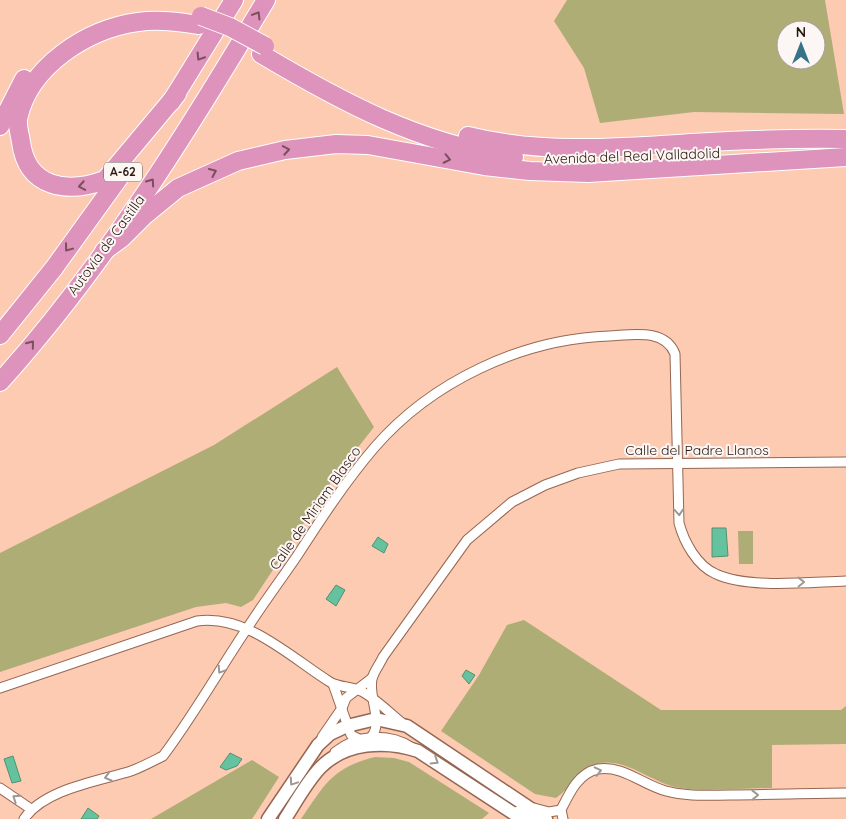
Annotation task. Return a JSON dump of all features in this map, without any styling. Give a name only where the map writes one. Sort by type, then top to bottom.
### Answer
[{"type":"highway","name":"Autovía de Castilla","points":[[0,335],[98,209],[177,94],[234,0]]},
{"type":"highway","name":"Autovía de Castilla","points":[[0,382],[104,251],[221,76],[266,0]]},
{"type":"highway","points":[[0,124],[22,82],[44,55],[65,40],[99,22],[136,14],[176,13],[200,21],[263,50]]},
{"type":"highway","points":[[177,94],[105,180],[79,188],[55,187],[35,174],[22,154],[18,120],[30,88],[52,61],[101,31],[137,22],[200,21]]},
{"type":"highway","name":"Avenida del Real Valladolid","points":[[263,50],[386,110],[425,125],[512,145],[586,148],[749,139],[846,139]]},
{"type":"highway","name":"Avenida del Real Valladolid","points":[[263,50],[342,100],[385,121],[423,136],[491,154],[532,160],[585,161],[750,152],[846,151]]},
{"type":"highway","points":[[104,251],[122,238],[145,215],[178,188],[238,161],[285,150],[336,144],[368,145],[484,166],[530,171],[588,173],[846,157]]},
{"type":"street","name":"Calle de Miriam Blasco","points":[[24,819],[31,809],[68,789],[134,770],[163,756],[339,492],[374,447],[418,406],[446,387],[505,358],[535,347],[600,336],[653,335],[665,339],[672,345],[675,354],[678,464]]},
{"type":"street","name":"Calle del Padre Llanos","points":[[376,719],[371,698],[372,678],[383,657],[425,595],[467,540],[512,502],[545,485],[578,473],[620,464],[846,462]]},
{"type":"street","points":[[678,464],[680,523],[683,538],[692,554],[714,574],[739,582],[846,582]]},
{"type":"street","points":[[0,688],[197,621],[222,620],[246,629],[333,684],[362,691],[406,726],[525,805],[548,817],[562,815],[578,781],[597,770],[621,770],[641,782],[665,791],[691,796],[846,793]]},
{"type":"street","name":"Calle del Padre Llanos","points":[[355,689],[372,678]]},
{"type":"street","points":[[333,684],[347,726],[357,743]]},
{"type":"street","points":[[268,819],[342,708],[346,698],[355,689]]},
{"type":"street","points":[[318,745],[330,734],[347,726],[376,719],[406,726]]},
{"type":"street","points":[[285,819],[321,767],[375,733],[376,719]]},
{"type":"street","points":[[371,737],[399,739],[522,819]]},
{"type":"street","points":[[357,743],[390,744],[418,751]]},
{"type":"street","points":[[0,788],[31,809]]},
{"type":"street","points":[[508,810],[519,811],[533,819]]},
{"type":"shaded area","points":[[567,0],[825,0],[844,114],[694,112],[600,123],[584,68],[554,21]]},
{"type":"shaded area","points":[[337,367],[374,427],[331,482],[253,600],[241,607],[226,603],[196,607],[0,672],[0,553],[214,445]]},
{"type":"shaded area","points":[[712,528],[726,528],[728,556],[712,557]]},
{"type":"shaded area","points":[[738,531],[753,531],[753,564],[739,564]]},
{"type":"shaded area","points":[[378,537],[388,544],[384,553],[372,546]]},
{"type":"shaded area","points":[[336,585],[345,590],[336,606],[326,599]]},
{"type":"shaded area","points":[[524,620],[661,710],[841,710],[846,706],[846,744],[772,745],[772,788],[713,790],[680,788],[628,767],[607,763],[597,764],[584,770],[556,798],[535,794],[441,731],[479,675],[507,625]]},
{"type":"shaded area","points":[[466,670],[475,675],[469,684],[462,676]]},
{"type":"shaded area","points":[[230,753],[242,759],[237,766],[226,770],[220,767]]},
{"type":"shaded area","points":[[13,756],[21,781],[12,783],[4,759]]},
{"type":"shaded area","points":[[375,757],[394,758],[409,762],[489,813],[482,819],[301,819],[324,787],[339,772],[360,761]]},
{"type":"shaded area","points":[[252,760],[279,777],[252,819],[151,819]]},
{"type":"shaded area","points":[[88,808],[99,816],[97,819],[81,819]]}]
